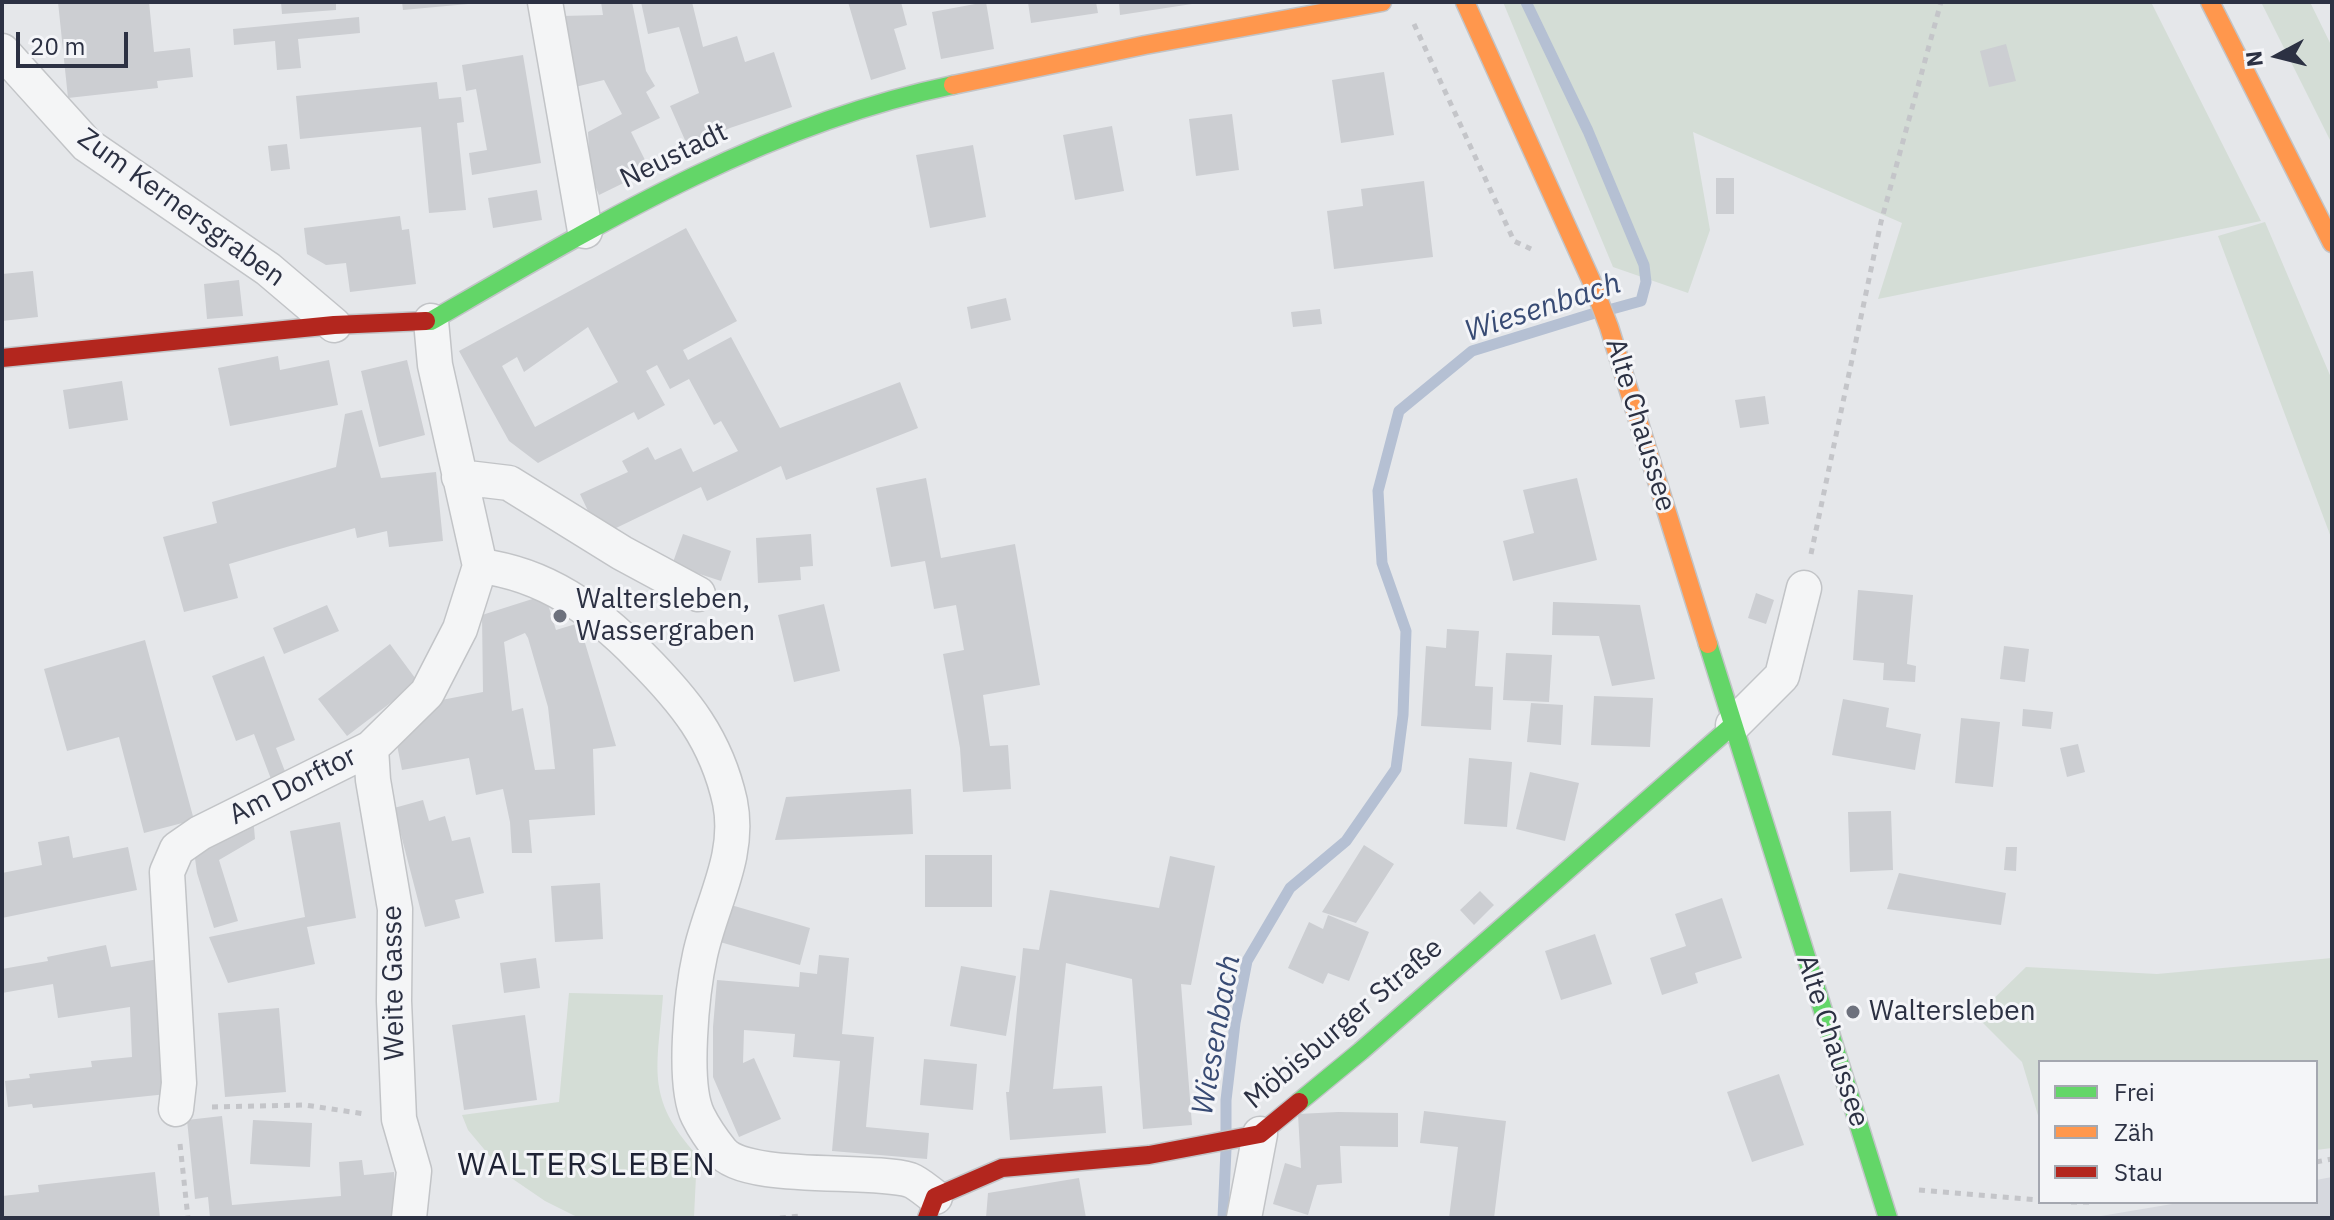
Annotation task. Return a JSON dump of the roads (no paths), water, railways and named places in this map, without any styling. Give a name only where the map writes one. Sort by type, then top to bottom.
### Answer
[{"type":"street","points":[[545,2],[585,231]]},
{"type":"street","name":"Neustadt","points":[[2,358],[334,325],[431,321],[585,231],[761,144],[908,94],[1145,45],[1382,2]]},
{"type":"street","name":"Alte Chaussee","points":[[1465,2],[1591,280],[1609,327],[1888,1218]]},
{"type":"street","points":[[2210,2],[2332,243]]},
{"type":"street","name":"Zum Kernersgraben","points":[[2,51],[87,145],[268,269],[334,325]]},
{"type":"street","points":[[431,321],[435,365],[480,566],[505,569],[555,588],[623,639],[692,712],[713,749],[730,805],[732,855],[700,955],[688,1063],[696,1115],[724,1155],[756,1168],[911,1180],[931,1208]]},
{"type":"street","points":[[459,477],[509,483],[622,553],[698,594]]},
{"type":"street","name":"Am Dorftor","points":[[176,1109],[179,1083],[167,872],[177,849],[200,833],[371,748],[427,693],[460,629],[480,566]]},
{"type":"street","points":[[1733,725],[1782,676],[1804,588]]},
{"type":"street","name":"Möbisburger Straße","points":[[931,1208],[1002,1168],[1149,1155],[1250,1136],[1361,1051],[1733,725]]},
{"type":"street","name":"Weite Gasse","points":[[371,748],[373,780],[395,909],[394,1001],[399,1119],[414,1171],[409,1218]]},
{"type":"street","points":[[1244,1218],[1250,1136]]},
{"type":"waterway","name":"Wiesenbach","points":[[1526,2],[1588,131],[1644,265],[1646,282],[1641,301],[1612,309]]},
{"type":"waterway","name":"Wiesenbach","points":[[1226,1131],[1226,1100],[1235,1023],[1247,961],[1290,888],[1346,841],[1396,769],[1403,715],[1406,631],[1382,563],[1378,491],[1399,411],[1472,351],[1595,313]]},
{"type":"waterway","name":"Wiesenbach","points":[[1223,1218],[1226,1149]]},
{"type":"place","name":"Waltersleben, Wassergraben","points":[[560,616]]},
{"type":"place","name":"Waltersleben","points":[[1853,1012]]},
{"type":"district","name":"WALTERSLEBEN","points":[[587,1166]]}]
